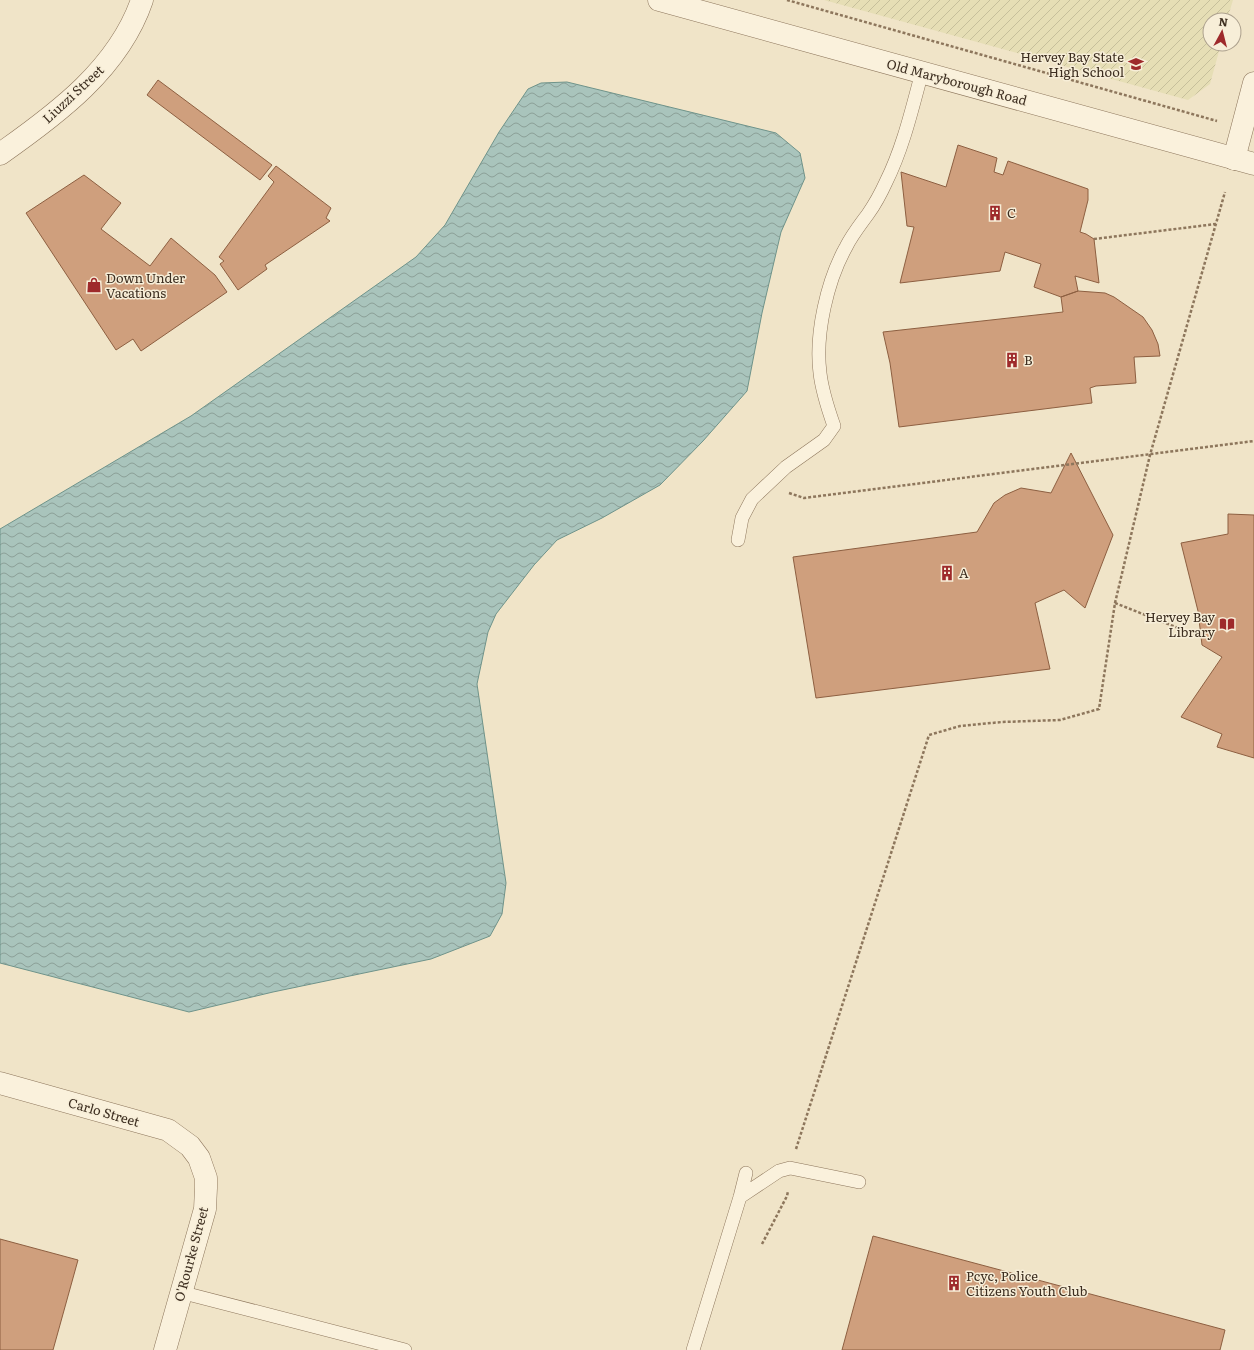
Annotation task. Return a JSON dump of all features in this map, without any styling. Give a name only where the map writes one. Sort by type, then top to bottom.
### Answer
[{"type":"street","name":"Liuzzi Street","points":[[0,154],[40,125],[89,83],[110,59],[126,35],[142,0]]},
{"type":"street","name":"Old Maryborough Road","points":[[659,0],[1244,161]]},
{"type":"street","points":[[1244,161],[1241,128],[1254,83]]},
{"type":"street","name":"Carlo Street","points":[[0,1083],[168,1130],[190,1146],[199,1158]]},
{"type":"street","name":"O'Rourke Street","points":[[164,1350],[205,1209],[206,1178],[199,1158]]},
{"type":"lane","points":[[738,540],[742,518],[752,499],[786,467],[824,440],[834,426],[820,373],[820,347],[824,309],[829,286],[836,266],[845,248],[869,212],[886,182],[897,155],[922,72]]},
{"type":"lane","points":[[740,1197],[778,1171],[790,1168],[859,1182]]},
{"type":"lane","points":[[693,1350],[746,1173]]},
{"type":"lane","points":[[180,1292],[405,1350]]},
{"type":"path","points":[[786,0],[1241,128]]},
{"type":"path","points":[[762,1244],[788,1196],[790,1168],[929,735],[960,726],[1002,722],[1060,720],[1100,709],[1115,603],[1150,455],[1225,192]]},
{"type":"path","points":[[1094,239],[1216,224]]},
{"type":"path","points":[[766,485],[804,498],[1254,441]]},
{"type":"path","points":[[1115,603],[1201,637]]},
{"type":"shaded area","name":"Hervey Bay State High School","points":[[824,0],[1233,0],[1229,12],[1202,12],[1202,52],[1219,52],[1210,84],[1188,100]]},
{"type":"water","points":[[567,82],[776,133],[800,153],[805,178],[781,232],[762,313],[747,391],[703,441],[660,485],[602,518],[557,540],[534,565],[496,614],[488,632],[477,684],[506,883],[502,914],[490,936],[431,959],[273,992],[189,1012],[0,963],[0,529],[191,416],[416,257],[445,225],[499,132],[528,89],[541,83]]},
{"type":"building","points":[[158,80],[272,165],[260,180],[147,95]]},
{"type":"building","name":"C","points":[[958,145],[997,158],[994,172],[1003,175],[1008,161],[1088,189],[1088,200],[1080,232],[1094,239],[1099,283],[1075,276],[1078,291],[1061,297],[1034,287],[1041,264],[1005,252],[1000,271],[900,283],[914,227],[907,226],[901,172],[946,187]]},
{"type":"building","points":[[276,166],[331,208],[326,218],[330,221],[265,265],[267,269],[238,290],[220,264],[224,261],[219,257],[274,182],[268,176]]},
{"type":"building","points":[[84,175],[121,203],[101,229],[150,266],[171,238],[215,275],[227,292],[141,351],[133,339],[116,350],[26,213]]},
{"type":"building","name":"B","points":[[1078,291],[1105,293],[1114,297],[1143,317],[1152,330],[1158,344],[1160,356],[1134,357],[1136,383],[1096,386],[1090,388],[1092,403],[899,427],[890,363],[883,332],[1063,312],[1061,297]]},
{"type":"building","name":"A","points":[[1071,453],[1113,535],[1085,608],[1064,590],[1035,603],[1050,669],[816,698],[793,557],[977,532],[994,503],[1005,495],[1021,488],[1051,493]]},
{"type":"building","name":"Hervey Bay Library","points":[[1228,514],[1254,515],[1254,758],[1217,747],[1222,734],[1181,717],[1222,657],[1202,645],[1198,611],[1181,543],[1228,534]]},
{"type":"building","name":"Pcyc, Police Citizens Youth Club","points":[[873,1236],[1225,1330],[1220,1350],[842,1350]]},
{"type":"building","points":[[0,1239],[78,1260],[53,1350],[0,1350]]},
{"type":"place","name":"Hervey Bay State High School","points":[[1136,64]]},
{"type":"place","name":"C","points":[[995,213]]},
{"type":"place","name":"Down Under Vacations","points":[[94,285]]},
{"type":"place","name":"B","points":[[1012,360]]},
{"type":"place","name":"A","points":[[947,573]]},
{"type":"place","name":"Hervey Bay Library","points":[[1227,624]]},
{"type":"place","name":"Pcyc, Police Citizens Youth Club","points":[[954,1283]]}]
